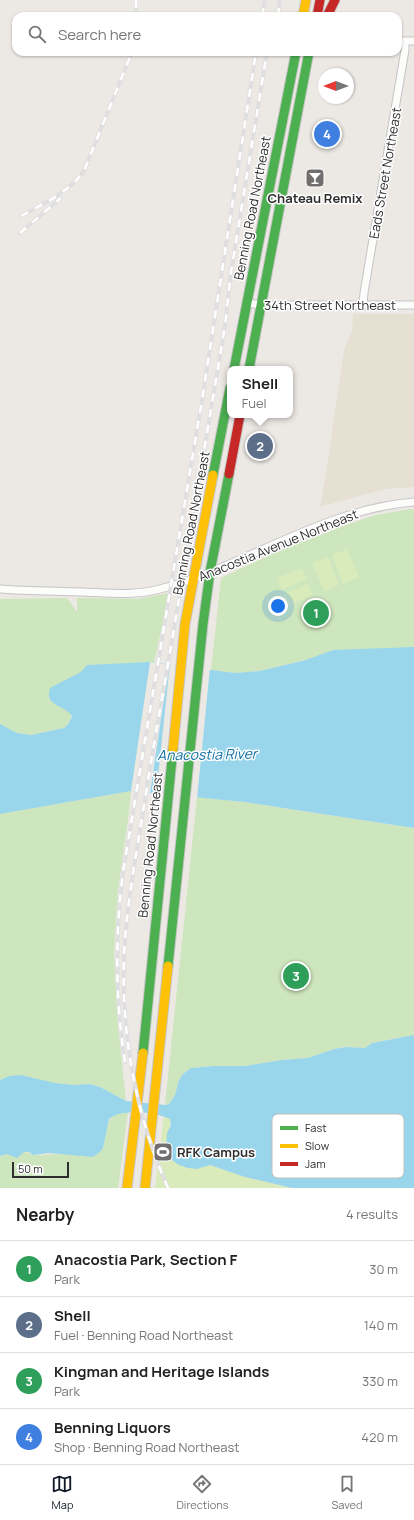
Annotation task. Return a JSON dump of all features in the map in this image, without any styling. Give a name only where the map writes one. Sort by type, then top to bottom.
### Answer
[{"type":"main road","points":[[297,0],[297,12]]},
{"type":"main road","points":[[304,12],[306,0]]},
{"type":"main road","points":[[318,12],[320,0]]},
{"type":"main road","points":[[329,12],[336,0]]},
{"type":"main road","name":"Benning Road Northeast","points":[[235,366],[295,56]]},
{"type":"main road","name":"Benning Road Northeast","points":[[249,366],[308,56]]},
{"type":"main road","name":"Benning Road Northeast","points":[[127,1188],[139,1090],[185,624],[227,403]]},
{"type":"main road","name":"Benning Road Northeast","points":[[145,1188],[203,624],[210,572],[239,418]]},
{"type":"street","points":[[334,12],[336,0]]},
{"type":"street","points":[[402,41],[414,41]]},
{"type":"street","name":"Eads Street Northeast","points":[[363,305],[368,265],[406,50],[402,41]]},
{"type":"street","name":"34th Street Northeast","points":[[247,303],[261,305],[414,305]]},
{"type":"street","name":"Anacostia Avenue Northeast","points":[[0,589],[129,594],[159,589],[193,579],[341,518],[382,506],[414,502]]},
{"type":"shaded area","points":[[353,314],[414,314],[414,487],[385,489],[320,507],[343,357],[345,347],[352,330]]},
{"type":"green space","points":[[411,509],[414,510],[414,726],[306,660],[260,671],[235,673],[211,670],[221,578],[276,552],[346,525],[376,515]]},
{"type":"green space","points":[[347,549],[359,577],[343,584],[332,555]]},
{"type":"green space","points":[[328,557],[339,585],[324,591],[312,563]]},
{"type":"green space","points":[[302,568],[307,579],[282,590],[277,578]]},
{"type":"green space","points":[[308,584],[313,595],[288,606],[283,594]]},
{"type":"green space","points":[[169,593],[154,663],[87,665],[69,723],[64,728],[31,735],[17,733],[0,734],[0,599],[67,598],[77,612],[77,598],[138,599]]},
{"type":"green space","points":[[131,791],[118,890],[114,954],[118,1025],[126,1101],[100,1087],[90,1084],[74,1085],[9,1076],[0,1080],[0,814]]},
{"type":"green space","points":[[197,797],[245,802],[414,828],[414,1035],[372,1043],[365,1048],[346,1047],[334,1049],[308,1058],[282,1060],[245,1066],[191,1068],[183,1074],[179,1080],[175,1095],[169,1104],[165,1105]]},
{"type":"green space","points":[[128,1112],[118,1188],[0,1188],[0,1156],[7,1154],[12,1156],[25,1152],[33,1155],[69,1154],[108,1125],[109,1121],[113,1117],[118,1114]]},
{"type":"green space","name":"RFK Campus","points":[[164,1115],[170,1119],[166,1147],[197,1169],[210,1165],[245,1177],[292,1188],[155,1188]]},
{"type":"water","name":"Anacostia River","points":[[414,647],[414,828],[245,802],[131,791],[0,814],[0,724],[17,733],[31,735],[64,728],[69,723],[72,716],[69,712],[52,702],[49,694],[50,688],[81,672],[87,665],[150,662],[235,673],[260,671],[306,660],[333,650]]},
{"type":"water","points":[[414,1035],[414,1188],[292,1188],[245,1177],[210,1165],[197,1169],[188,1168],[179,1165],[168,1157],[167,1134],[171,1122],[170,1119],[157,1114],[139,1112],[121,1113],[109,1119],[103,1148],[93,1157],[49,1153],[33,1155],[29,1152],[24,1152],[17,1158],[7,1154],[0,1156],[0,1080],[9,1076],[21,1075],[55,1083],[74,1085],[90,1084],[100,1087],[126,1101],[165,1105],[169,1104],[175,1095],[179,1080],[183,1074],[191,1068],[245,1066],[282,1060],[308,1058],[334,1049],[346,1047],[365,1048],[372,1043]]},
{"type":"pier","points":[[150,662],[169,665],[150,793],[131,791]]},
{"type":"pier","points":[[170,663],[210,668],[197,799],[156,796]]},
{"type":"railway","points":[[136,0],[136,12]]},
{"type":"railway","points":[[263,12],[265,0]]},
{"type":"railway","points":[[278,12],[280,0]]},
{"type":"railway","points":[[21,216],[47,202],[63,191],[84,171],[130,56]]},
{"type":"railway","points":[[125,1062],[119,1015],[117,967],[120,896],[123,872],[202,400],[255,56]]},
{"type":"railway","points":[[168,1188],[147,1132],[133,1075],[125,1015],[125,940],[135,862],[225,326],[231,272],[266,56]]},
{"type":"railway","points":[[20,233],[61,198]]},
{"type":"traffic: fast","points":[[235,366],[295,56]]},
{"type":"traffic: fast","points":[[250,366],[308,56]]},
{"type":"traffic: fast","points":[[213,475],[227,403]]},
{"type":"traffic: fast","points":[[168,966],[203,624],[210,572],[229,474]]},
{"type":"traffic: fast","points":[[143,1053],[173,749]]},
{"type":"traffic: slow","points":[[304,12],[306,0]]},
{"type":"traffic: slow","points":[[173,749],[185,624],[213,475]]},
{"type":"traffic: slow","points":[[145,1188],[168,966]]},
{"type":"traffic: slow","points":[[127,1188],[143,1053]]},
{"type":"traffic: jam","points":[[318,12],[320,0]]},
{"type":"traffic: jam","points":[[329,12],[335,0]]},
{"type":"traffic: jam","points":[[229,474],[239,418]]},
{"type":"place","name":"Benning Liquors","points":[[327,134]]},
{"type":"place","name":"Chateau Remix","points":[[315,178]]},
{"type":"place","name":"Shell","points":[[260,446]]},
{"type":"place","name":"Anacostia Park, Section F","points":[[316,613]]},
{"type":"place","name":"Kingman and Heritage Islands","points":[[296,976]]},
{"type":"place","name":"RFK Campus","points":[[163,1152]]}]
